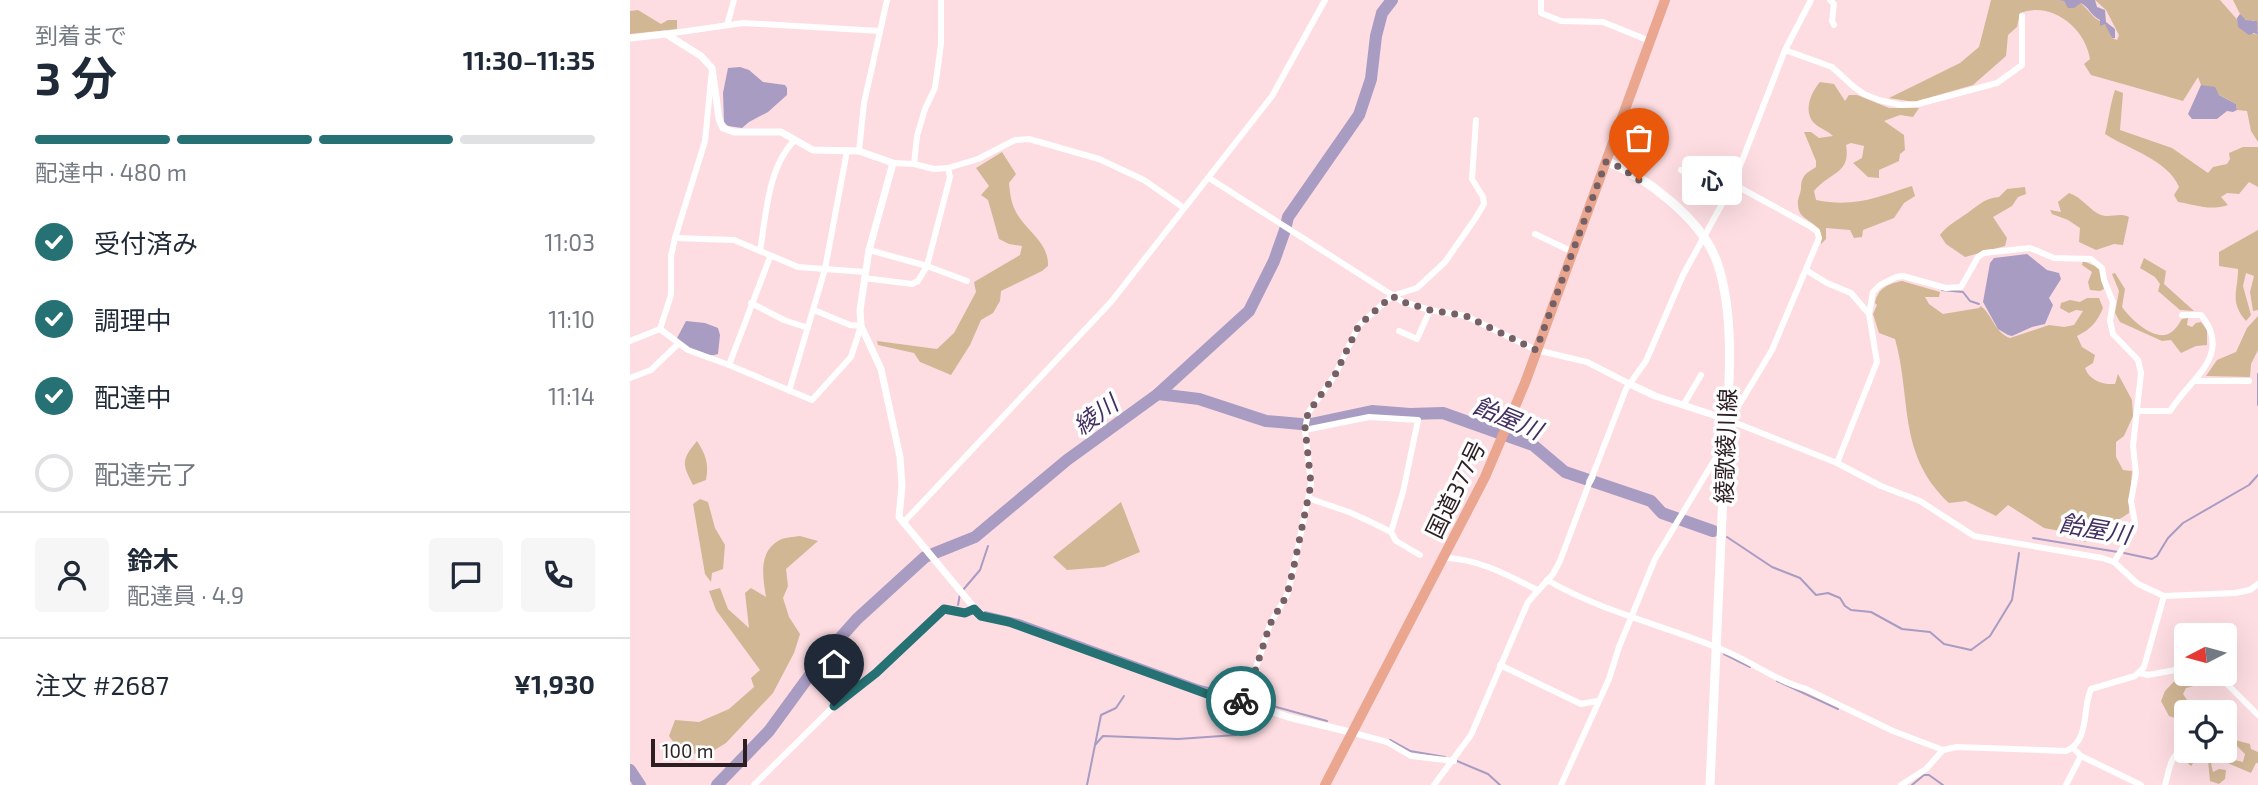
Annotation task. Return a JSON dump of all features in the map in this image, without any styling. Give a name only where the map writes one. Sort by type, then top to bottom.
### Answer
[{"type":"highway","name":"国道377号","points":[[1325,785],[1350,732],[1485,477],[1573,252],[1665,0]]},
{"type":"main road","name":"綾歌綾川線","points":[[1606,162],[1620,167],[1651,187],[1688,217],[1705,238],[1716,260],[1726,295],[1729,334],[1728,419],[1710,785]]},
{"type":"street","points":[[727,25],[734,0]]},
{"type":"street","points":[[859,151],[864,103],[887,0]]},
{"type":"street","points":[[914,164],[917,136],[935,88],[941,44],[941,0]]},
{"type":"street","points":[[905,526],[1086,332],[1184,208],[1212,180],[1272,96],[1325,0]]},
{"type":"street","points":[[1541,0],[1541,13],[1552,18],[1560,21],[1603,22],[1650,41]]},
{"type":"street","points":[[1434,785],[1471,735],[1521,615],[1560,561],[1630,384],[1646,362],[1684,275],[1733,184],[1785,50],[1811,0]]},
{"type":"street","points":[[1830,0],[1835,4],[1832,21],[1834,25]]},
{"type":"street","points":[[1785,50],[1832,67],[1854,88],[1879,100],[1900,105],[1918,104],[1997,83],[2022,65],[2022,16]]},
{"type":"street","points":[[630,38],[760,23],[880,31]]},
{"type":"street","points":[[666,34],[701,57],[712,68],[719,119],[723,128],[734,132],[781,132],[813,150],[859,151],[893,163],[934,169],[948,169],[978,159],[1015,141],[1029,139],[1099,159],[1144,180],[1184,208]]},
{"type":"street","points":[[660,329],[671,295],[671,256],[675,238],[705,141],[712,68]]},
{"type":"street","points":[[1246,700],[1270,624],[1287,595],[1308,498],[1311,484],[1305,430],[1308,413],[1335,375],[1359,325],[1392,296],[1417,288],[1445,262],[1484,204],[1483,197],[1472,179],[1476,120]]},
{"type":"street","points":[[760,251],[770,197],[782,156],[794,140]]},
{"type":"street","points":[[789,391],[825,269],[847,151]]},
{"type":"street","points":[[660,329],[678,344],[812,400],[851,357],[861,326],[860,300],[869,250],[893,163]]},
{"type":"street","points":[[675,238],[734,240],[798,267],[912,284],[918,281],[927,266],[950,177],[948,169]]},
{"type":"street","points":[[1681,170],[1729,192]]},
{"type":"street","points":[[1212,180],[1403,302],[1466,316],[1536,350],[1587,362],[1655,396],[1728,419],[1837,463],[1881,486],[1920,501],[1974,536],[2116,559],[2138,584],[2164,596],[2235,593],[2250,590],[2258,584]]},
{"type":"street","points":[[1728,419],[1772,350],[1819,238],[1817,231],[1733,184]]},
{"type":"street","points":[[1535,234],[1573,252]]},
{"type":"street","points":[[1837,463],[1877,362],[1869,314],[1873,292],[1880,285],[1903,276],[1956,289],[1964,282],[1978,257],[1984,253],[2030,248],[2054,258],[2091,259],[2102,268],[2113,302],[2110,321],[2113,334],[2138,360],[2141,373],[2133,446],[2136,473],[2131,501],[2135,523],[2134,530],[2116,559]]},
{"type":"street","points":[[869,250],[927,266],[967,281]]},
{"type":"street","points":[[729,365],[771,257]]},
{"type":"street","points":[[1806,270],[1851,293],[1869,314]]},
{"type":"street","points":[[751,303],[783,320],[808,328]]},
{"type":"street","points":[[814,310],[850,325],[861,326]]},
{"type":"street","points":[[1399,331],[1417,339],[1430,310]]},
{"type":"street","points":[[2137,411],[2170,411],[2196,381],[2208,362],[2213,348],[2207,323],[2201,315],[2182,315]]},
{"type":"street","points":[[861,326],[875,352],[901,465],[899,517],[981,616],[1009,622],[1210,695],[1246,700],[1288,717],[1387,742],[1411,756],[1454,761]]},
{"type":"street","points":[[630,341],[660,329]]},
{"type":"street","points":[[630,378],[651,370],[678,344]]},
{"type":"street","points":[[1684,404],[1701,374]]},
{"type":"street","points":[[2196,381],[2249,380]]},
{"type":"street","points":[[1305,430],[1369,417],[1418,420],[1403,492],[1391,532]]},
{"type":"street","points":[[1561,785],[1609,679],[1655,559],[1726,442]]},
{"type":"street","points":[[1308,498],[1349,512],[1391,532],[1396,541],[1420,555]]},
{"type":"street","points":[[1443,558],[1472,561],[1490,570],[1510,575],[1537,590]]},
{"type":"street","points":[[1547,580],[1571,594],[1627,617],[1631,616],[1716,647],[1791,685],[1943,750]]},
{"type":"street","points":[[2139,673],[2147,660],[2164,596]]},
{"type":"street","points":[[754,785],[834,706],[876,673],[944,609],[965,613],[973,607]]},
{"type":"street","points":[[1500,665],[1581,704],[1598,701]]},
{"type":"street","points":[[1901,785],[1926,769],[1943,750],[1957,747],[2066,751],[2078,743],[2091,689],[2139,673],[2174,670]]},
{"type":"street","points":[[2229,686],[2258,715]]},
{"type":"street","points":[[2073,748],[2081,756],[2141,785]]},
{"type":"street","points":[[2066,785],[2081,756]]},
{"type":"street","points":[[2165,785],[2174,756]]},
{"type":"shaded area","points":[[1991,0],[2081,3],[2095,18],[2108,26],[2112,38],[2117,40],[2119,35],[2106,10],[2095,0],[2220,0],[2248,32],[2258,35],[2258,142],[2251,131],[2247,111],[2237,110],[2236,104],[2201,85],[2198,77],[2183,101],[2091,75],[2084,64],[2090,59],[2081,37],[2065,20],[2044,11],[2020,13],[2017,27],[2008,35],[2006,56],[1973,85],[1914,102],[1889,98],[1960,63],[1979,47]]},
{"type":"shaded area","points":[[2054,0],[2095,0],[2097,7],[2105,10],[2106,22],[2115,29],[2115,38],[2112,38],[2105,24],[2100,26],[2100,20],[2081,3],[2074,8],[2068,8],[2064,1]]},
{"type":"shaded area","points":[[2233,0],[2258,0],[2258,31],[2254,20],[2242,18]]},
{"type":"shaded area","points":[[638,10],[661,24],[668,20],[677,20],[677,29],[630,34],[630,11]]},
{"type":"shaded area","points":[[2240,14],[2246,20],[2257,21],[2258,35],[2249,35],[2238,27],[2237,18]]},
{"type":"shaded area","points":[[740,67],[749,70],[763,82],[785,85],[787,88],[787,95],[768,112],[742,128],[728,126],[724,122],[723,93],[728,68]]},
{"type":"shaded area","points":[[1820,82],[1834,84],[1845,101],[1849,95],[1857,95],[1889,108],[1919,108],[1913,117],[1900,115],[1884,121],[1904,135],[1905,150],[1900,154],[1899,161],[1879,170],[1879,178],[1868,177],[1853,163],[1862,158],[1864,146],[1851,143],[1846,145],[1846,162],[1843,167],[1814,191],[1816,200],[1843,203],[1866,200],[1912,186],[1915,196],[1904,203],[1894,218],[1863,230],[1862,237],[1854,238],[1850,230],[1826,228],[1826,239],[1821,244],[1819,230],[1802,216],[1798,203],[1803,178],[1816,167],[1804,132],[1811,132],[1819,138],[1833,136],[1814,123],[1809,113],[1811,96]]},
{"type":"shaded area","points":[[2201,85],[2215,87],[2219,95],[2236,104],[2237,110],[2227,111],[2217,119],[2192,119],[2188,114]]},
{"type":"shaded area","points":[[2115,90],[2123,93],[2120,130],[2172,148],[2208,173],[2213,167],[2227,164],[2229,153],[2243,147],[2258,147],[2258,187],[2249,182],[2239,194],[2227,193],[2221,197],[2228,205],[2221,207],[2178,202],[2174,195],[2179,187],[2166,169],[2105,134]]},
{"type":"shaded area","points":[[1002,152],[1016,174],[1009,183],[1014,209],[1041,243],[1048,266],[1001,291],[1000,301],[993,313],[981,320],[970,345],[951,375],[920,362],[914,353],[878,345],[877,341],[937,349],[954,333],[976,292],[974,282],[1020,255],[1022,246],[999,239],[988,200],[981,195],[989,186],[976,168]]},
{"type":"shaded area","points":[[2025,187],[2026,194],[2018,197],[2012,206],[1993,217],[2007,238],[2005,246],[1965,257],[1946,244],[1940,235],[1984,201],[1999,197],[2007,189]]},
{"type":"shaded area","points":[[2069,193],[2101,215],[2129,217],[2123,245],[2114,244],[2096,250],[2079,242],[2080,228],[2052,214],[2050,210],[2061,212],[2058,202]]},
{"type":"shaded area","points":[[2258,230],[2258,310],[2253,311],[2250,292],[2254,276],[2246,273],[2243,286],[2251,315],[2246,321],[2236,302],[2238,269],[2219,266],[2219,252]]},
{"type":"shaded area","points":[[2027,254],[2047,270],[2059,273],[2061,279],[2049,298],[2053,305],[2045,324],[2012,336],[1998,329],[1983,302],[1990,263],[1994,258]]},
{"type":"shaded area","points":[[2144,258],[2166,271],[2164,284],[2194,311],[2180,310],[2158,291],[2160,284],[2155,277],[2140,268]]},
{"type":"shaded area","points":[[2083,261],[2100,268],[2104,289],[2090,290],[2088,282],[2092,272],[2082,265]]},
{"type":"shaded area","points":[[2115,273],[2125,289],[2122,307],[2140,326],[2153,333],[2165,335],[2173,331],[2182,319],[2188,318],[2187,325],[2192,327],[2201,322],[2207,330],[2207,345],[2196,346],[2181,353],[2171,340],[2162,341],[2120,322],[2115,313],[2119,291],[2112,274]]},
{"type":"shaded area","points":[[1902,281],[1940,292],[1939,297],[1925,297],[1929,304],[1943,314],[1981,306],[1997,328],[2010,338],[2049,325],[2074,325],[2083,311],[2069,313],[2060,308],[2061,303],[2099,298],[2103,308],[2098,317],[2090,328],[2077,336],[2082,347],[2095,355],[2093,363],[2085,368],[2090,376],[2101,383],[2115,384],[2118,374],[2132,400],[2133,416],[2124,436],[2116,442],[2116,457],[2123,470],[2132,471],[2129,513],[2085,542],[2071,533],[2044,528],[2008,505],[1996,516],[1966,501],[1949,503],[1932,484],[1921,465],[1909,426],[1895,339],[1879,333],[1873,314],[1877,305],[1876,298],[1881,290]]},
{"type":"shaded area","points":[[2258,316],[2258,350],[2251,364],[2250,377],[2206,376],[2217,360],[2236,352],[2247,328]]},
{"type":"shaded area","points":[[686,321],[705,323],[718,328],[718,354],[702,354],[676,340]]},
{"type":"shaded area","points":[[697,441],[706,460],[707,474],[706,480],[693,485],[685,462]]},
{"type":"shaded area","points":[[700,499],[708,502],[715,528],[725,545],[723,569],[712,573],[711,582],[705,574],[693,504]]},
{"type":"shaded area","points":[[1121,502],[1140,552],[1104,567],[1067,570],[1053,557]]},
{"type":"shaded area","points":[[800,536],[818,541],[786,569],[788,586],[783,598],[789,617],[800,634],[794,653],[773,693],[726,743],[708,754],[681,753],[669,736],[675,720],[699,722],[729,709],[754,687],[751,678],[760,670],[716,610],[709,591],[720,588],[728,609],[749,628],[745,593],[751,588],[766,597],[763,566],[767,552],[780,540]]},
{"type":"shaded area","points":[[2174,681],[2174,686],[2194,686],[2186,688],[2183,694],[2187,700],[2174,700],[2174,718],[2169,716],[2161,701],[2165,691]]},
{"type":"shaded area","points":[[2237,741],[2250,744],[2251,749],[2258,752],[2258,763],[2251,773],[2227,763],[2243,762],[2245,754],[2237,746]]},
{"type":"shaded area","points":[[2208,763],[2211,763],[2213,772],[2226,770],[2225,779],[2219,784],[2210,781]]},
{"type":"waterway","name":"綾川","points":[[717,785],[769,731],[823,657],[857,619],[925,557],[975,537],[1067,460],[1158,394],[1249,311],[1274,261],[1288,217],[1359,115],[1371,79],[1376,36],[1382,13],[1392,0]]},
{"type":"waterway","points":[[1942,290],[1963,292],[1970,301],[1979,304]]},
{"type":"waterway","points":[[2258,374],[2258,405]]},
{"type":"waterway","name":"飴屋川","points":[[1158,394],[1199,399],[1266,421],[1301,424]]},
{"type":"waterway","name":"飴屋川","points":[[1311,424],[1372,411],[1443,413],[1533,445],[1565,472],[1651,501],[1662,513],[1713,531]]},
{"type":"waterway","name":"飴屋川","points":[[2124,553],[2152,559],[2183,523],[2249,485],[2258,475]]},
{"type":"waterway","name":"飴屋川","points":[[1727,537],[1772,567],[1800,578],[1816,595],[1828,593],[1840,598],[1851,610],[1871,612],[1902,629],[1930,632],[1944,644],[1971,650],[1990,636],[2012,600],[2019,553]]},
{"type":"waterway","name":"飴屋川","points":[[2033,538],[2118,552]]},
{"type":"waterway","points":[[963,590],[980,570],[988,546]]},
{"type":"waterway","points":[[958,605],[960,594]]},
{"type":"waterway","points":[[985,612],[1019,620],[1197,685],[1327,721]]},
{"type":"waterway","points":[[1724,654],[1750,667]]},
{"type":"waterway","points":[[1777,681],[1838,709]]},
{"type":"waterway","points":[[1087,785],[1101,715],[1116,708],[1124,696]]},
{"type":"waterway","points":[[1095,745],[1103,736],[1178,739],[1236,735],[1241,732],[1248,708]]},
{"type":"waterway","points":[[1390,740],[1410,751],[1445,757]]},
{"type":"waterway","points":[[1457,761],[1488,774],[1500,785]]},
{"type":"waterway","name":"綾川","points":[[630,770],[640,785]]},
{"type":"waterway","points":[[1912,785],[1924,775],[1929,775],[1943,785]]},
{"type":"way so far","points":[[1241,701],[1246,700],[1270,624],[1287,595],[1294,566],[1311,484],[1305,427],[1308,413],[1335,375],[1359,325],[1392,296],[1430,310],[1466,316],[1536,350],[1606,162],[1620,167],[1639,180]]},
{"type":"place","name":"心","points":[[1639,180]]},
{"type":"route","points":[[834,706],[876,673],[944,609],[965,613],[974,609],[981,616],[1009,622],[1210,695],[1241,701]]}]
